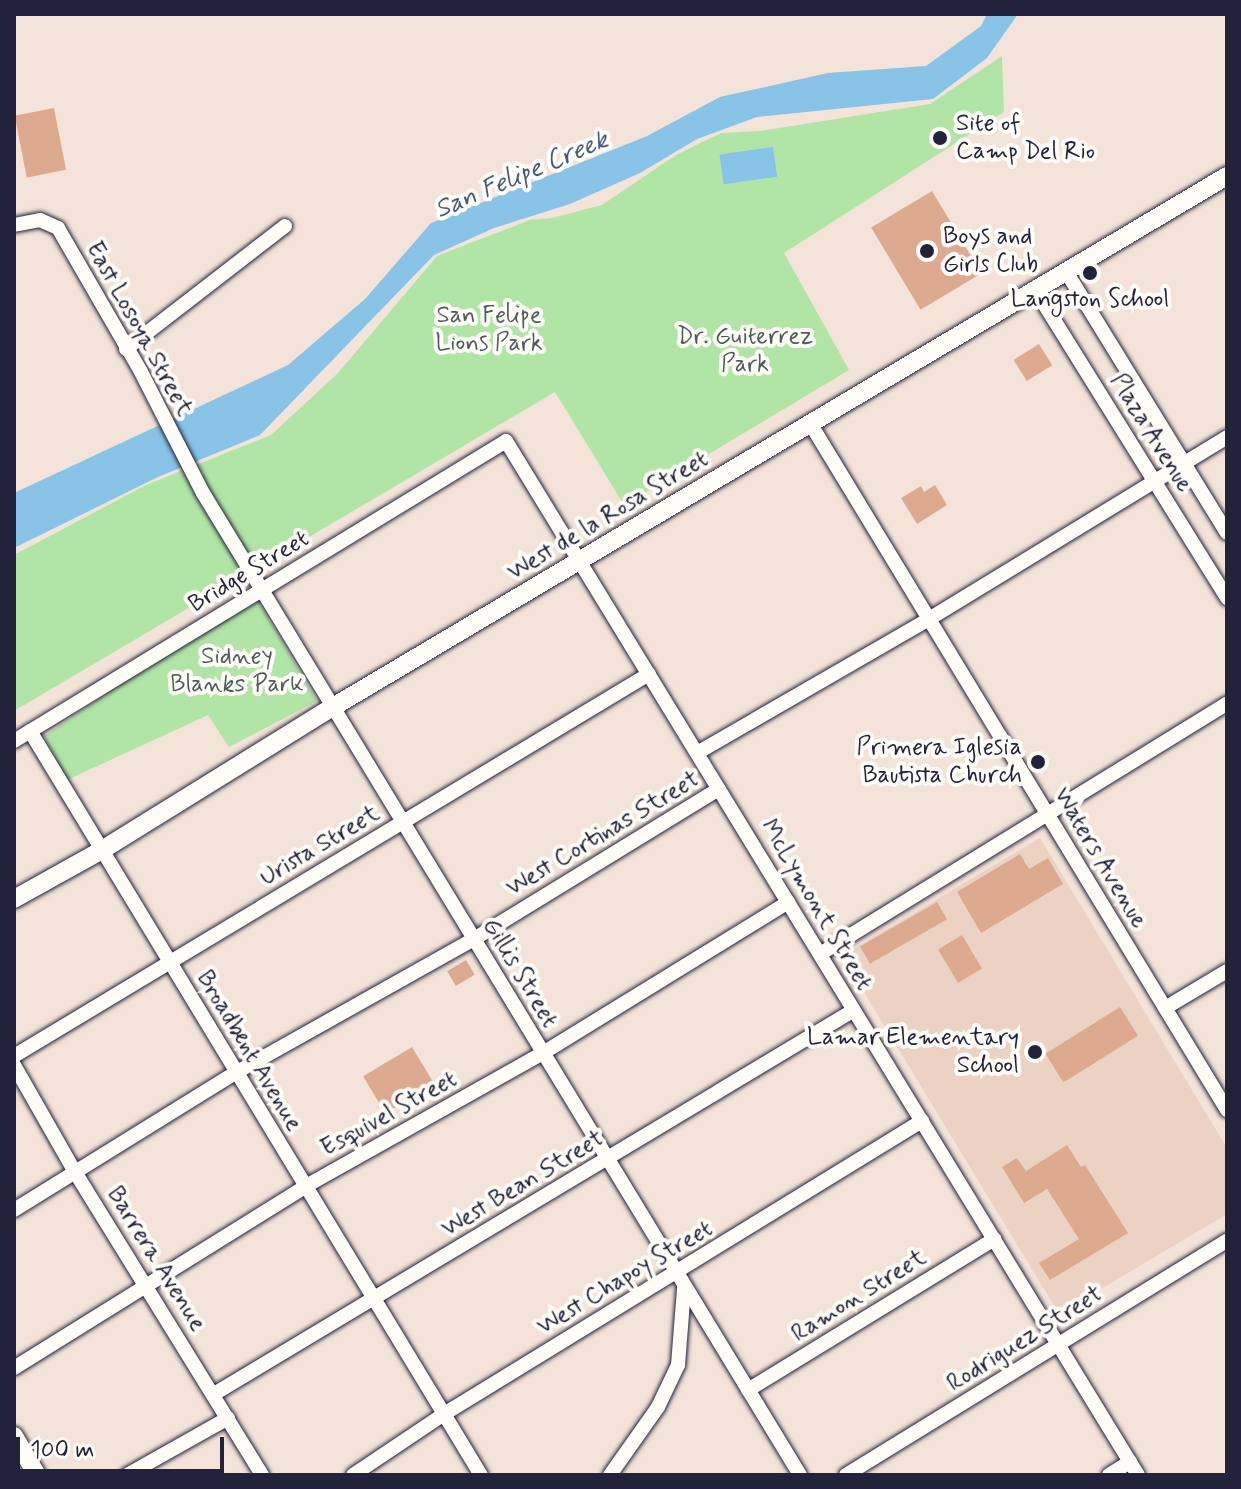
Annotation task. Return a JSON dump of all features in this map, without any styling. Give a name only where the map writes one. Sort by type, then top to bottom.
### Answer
[{"type":"street","name":"West de la Rosa Street","points":[[14,899],[102,850],[333,707],[1227,176]]},
{"type":"street","name":"East Losoya Street","points":[[14,225],[40,220],[58,228],[203,493]]},
{"type":"street","points":[[126,349],[285,226]]},
{"type":"street","name":"Plaza Avenue","points":[[1067,273],[1227,533]]},
{"type":"street","name":"Plaza Avenue","points":[[1036,291],[1227,598]]},
{"type":"street","name":"Waters Avenue","points":[[810,423],[1227,1110]]},
{"type":"street","name":"West Cortinas Street","points":[[697,753],[929,619],[1227,437]]},
{"type":"street","name":"McLymont Street","points":[[506,441],[1134,1469]]},
{"type":"street","name":"Bridge Street","points":[[14,741],[506,441]]},
{"type":"street","name":"Gillis Street","points":[[203,493],[800,1475]]},
{"type":"street","name":"Urista Street","points":[[14,1056],[649,674]]},
{"type":"street","points":[[820,954],[1227,704]]},
{"type":"street","name":"Broadbent Avenue","points":[[30,731],[481,1475]]},
{"type":"street","name":"West Cortinas Street","points":[[14,1210],[237,1072],[474,939],[719,789]]},
{"type":"street","name":"Esquivel Street","points":[[14,1368],[306,1186],[543,1053],[788,902]]},
{"type":"street","points":[[1165,1008],[1227,971]]},
{"type":"street","name":"West Bean Street","points":[[214,1394],[854,1010]]},
{"type":"street","name":"Barrera Avenue","points":[[14,1065],[75,1172],[262,1475]]},
{"type":"street","name":"West Chapoy Street","points":[[353,1475],[444,1414],[680,1279],[922,1121]]},
{"type":"street","name":"Ramon Street","points":[[748,1390],[994,1239]]},
{"type":"street","name":"Rodriguez Street","points":[[846,1475],[1227,1241]]},
{"type":"street","points":[[610,1475],[658,1407],[678,1365],[680,1279]]},
{"type":"street","points":[[127,1475],[228,1418]]},
{"type":"street","points":[[14,1436],[37,1475]]},
{"type":"street","points":[[1109,1475],[1134,1469]]},
{"type":"shaded area","name":"Lamar Elementary School","points":[[1040,838],[1227,1148],[1227,1214],[1059,1314],[842,956]]},
{"type":"green space","name":"San Felipe Lions Park","points":[[1002,56],[1004,112],[784,253],[849,370],[624,505],[555,392],[14,711],[14,555],[146,485],[271,435],[338,373],[437,256],[530,220],[552,218],[602,205],[676,155],[721,133],[760,131],[930,104]]},
{"type":"green space","name":"Sidney Blanks Park","points":[[254,594],[317,701],[229,747],[208,715],[67,780],[44,736]]},
{"type":"water","points":[[987,14],[1018,14],[987,58],[933,99],[757,117],[697,139],[640,173],[570,204],[494,228],[434,255],[260,435],[158,477],[14,548],[14,493],[288,365],[365,299],[431,223],[647,136],[720,97],[828,73],[926,66],[981,26]]},
{"type":"water","points":[[773,147],[777,177],[724,184],[720,155]]},
{"type":"building","points":[[54,108],[66,170],[27,177],[15,116]]},
{"type":"building","name":"Boys and Girls Club","points":[[932,191],[981,273],[921,310],[871,228]]},
{"type":"building","points":[[1039,344],[1052,365],[1027,381],[1014,360]]},
{"type":"building","points":[[935,485],[947,505],[917,524],[901,498],[921,486],[924,492]]},
{"type":"building","points":[[1020,854],[1029,869],[1048,858],[1063,884],[981,933],[957,892]]},
{"type":"building","points":[[937,902],[947,919],[870,964],[860,946]]},
{"type":"building","points":[[962,935],[982,968],[958,983],[938,949]]},
{"type":"building","points":[[466,960],[475,975],[456,986],[447,971]]},
{"type":"building","points":[[1120,1007],[1138,1036],[1063,1082],[1045,1054]]},
{"type":"building","points":[[412,1047],[434,1084],[385,1113],[363,1076]]},
{"type":"building","points":[[1067,1145],[1081,1167],[1085,1165],[1128,1233],[1050,1280],[1039,1263],[1079,1239],[1047,1189],[1024,1203],[1002,1167],[1017,1158],[1026,1171]]},
{"type":"place","name":"Site of Camp Del Rio","points":[[940,138]]},
{"type":"place","name":"Boys and Girls Club","points":[[927,251]]},
{"type":"place","name":"Langston School","points":[[1090,273]]},
{"type":"place","name":"Primera Iglesia Bautista Church","points":[[1038,762]]},
{"type":"place","name":"Lamar Elementary School","points":[[1035,1052]]},
{"type":"water label","name":"San Felipe Creek","points":[[522,176]]},
{"type":"park label","name":"Dr. Guiterrez Park","points":[[745,351]]}]
